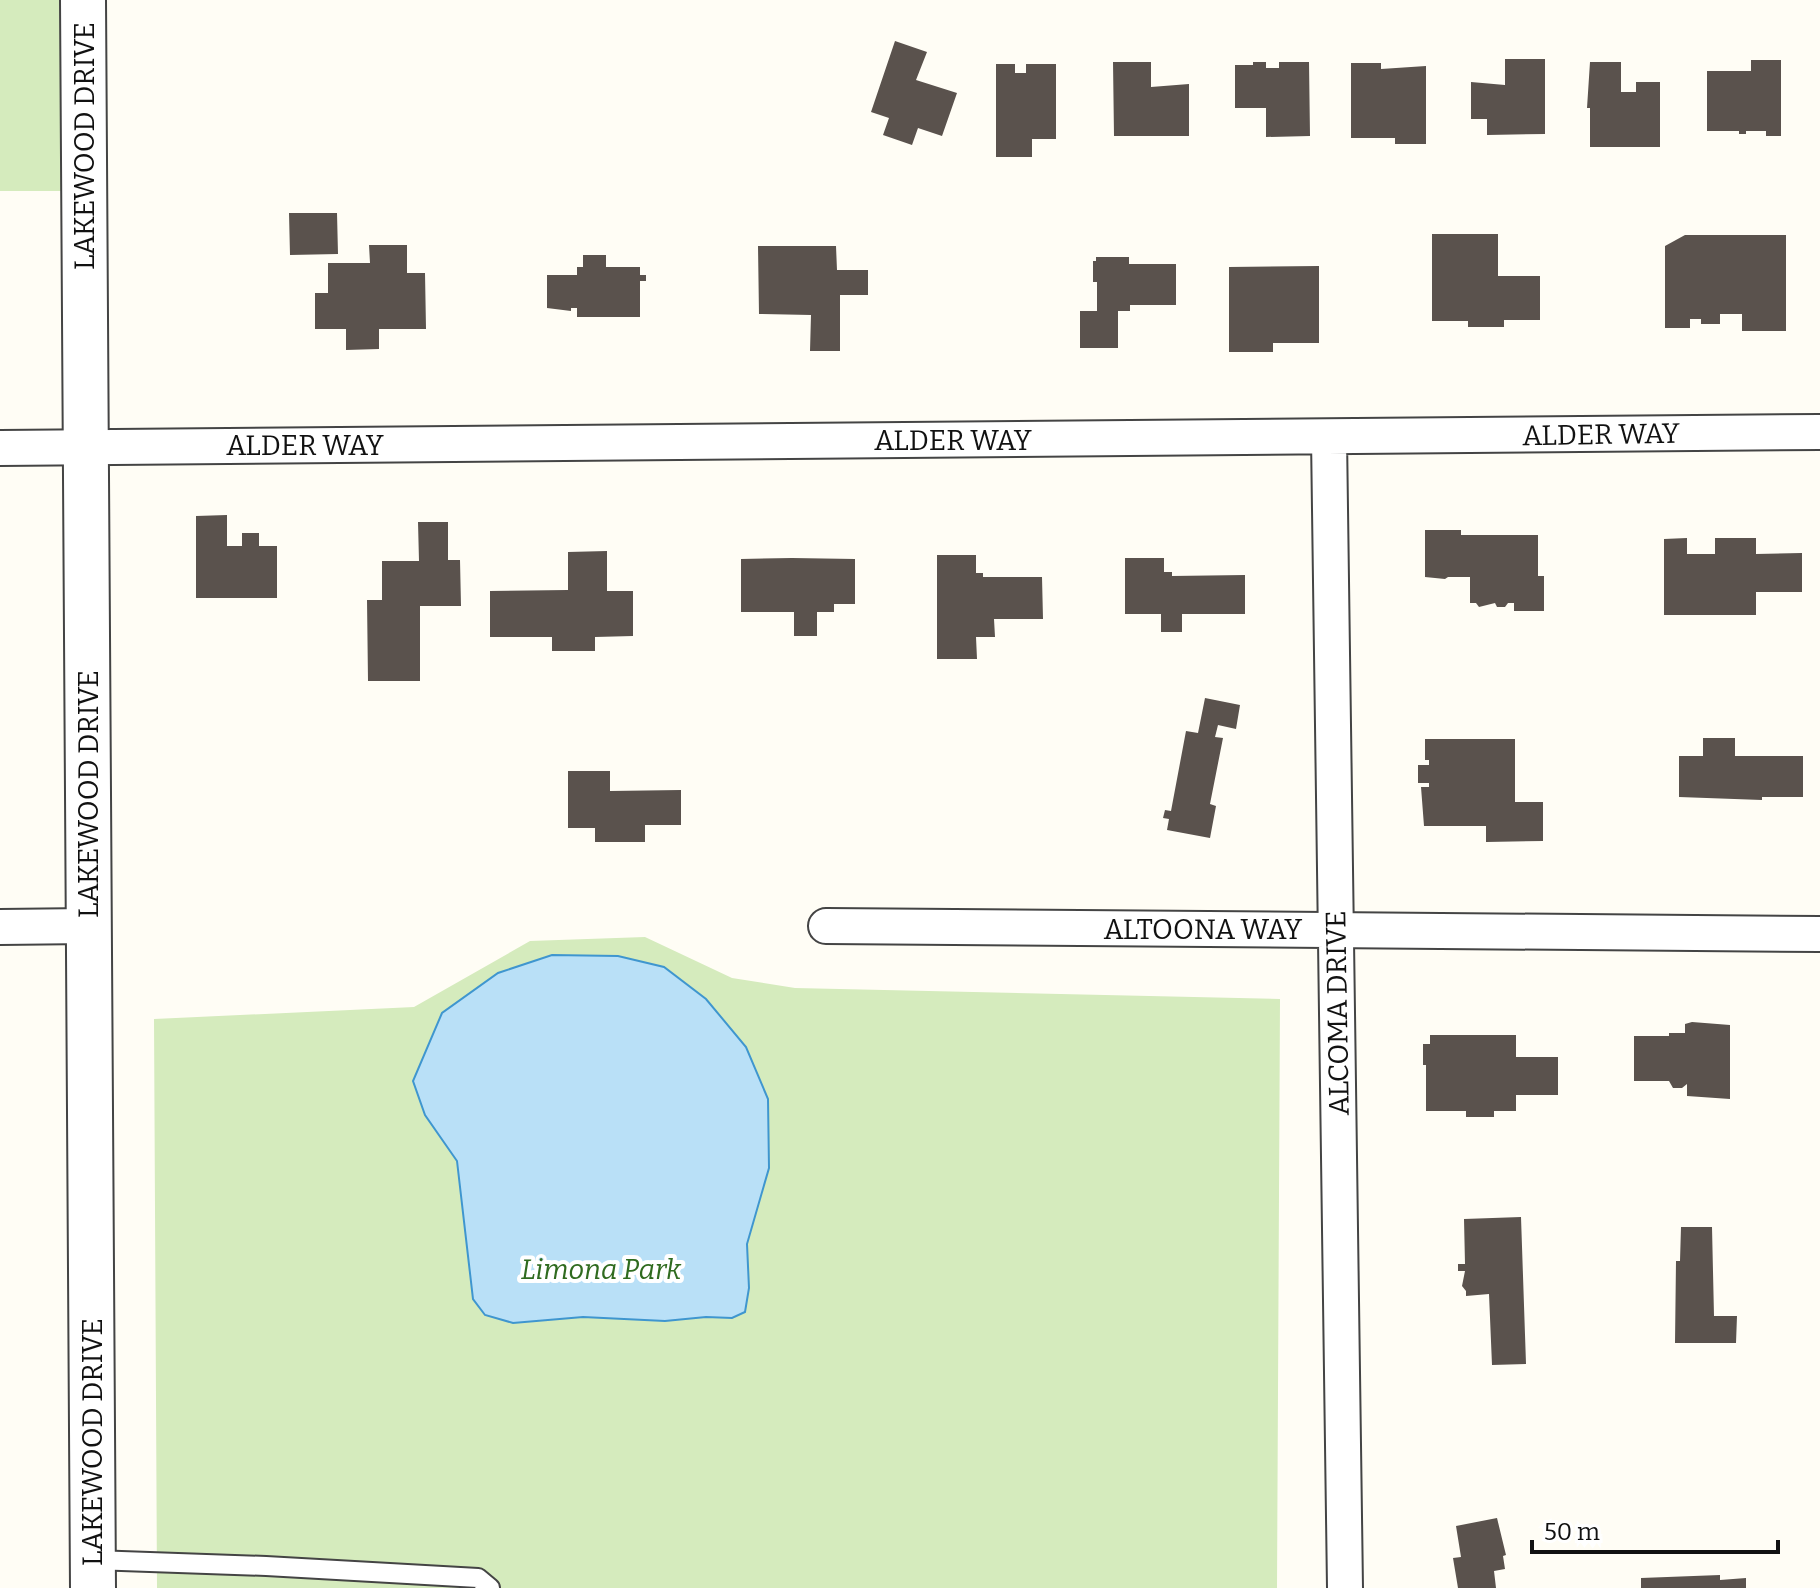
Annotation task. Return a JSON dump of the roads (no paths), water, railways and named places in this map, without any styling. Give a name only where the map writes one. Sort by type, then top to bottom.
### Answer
[{"type":"street","name":"LAKEWOOD DRIVE","points":[[83,0],[93,1574]]},
{"type":"street","name":"ALDER WAY","points":[[0,448],[1820,432]]},
{"type":"street","name":"ALCOMA DRIVE","points":[[1329,437],[1345,1588]]},
{"type":"street","points":[[0,927],[89,926]]},
{"type":"street","name":"ALTOONA WAY","points":[[826,926],[1820,934]]},
{"type":"lane","points":[[93,1574],[266,1566],[478,1578],[490,1588]]},
{"type":"water","points":[[552,955],[618,956],[664,967],[706,999],[746,1047],[768,1099],[769,1168],[747,1244],[749,1288],[745,1312],[732,1318],[665,1321],[583,1317],[513,1323],[485,1315],[473,1299],[457,1161],[425,1115],[413,1081],[442,1013],[498,973]]},
{"type":"park label","name":"Limona Park","points":[[601,1269]]}]
